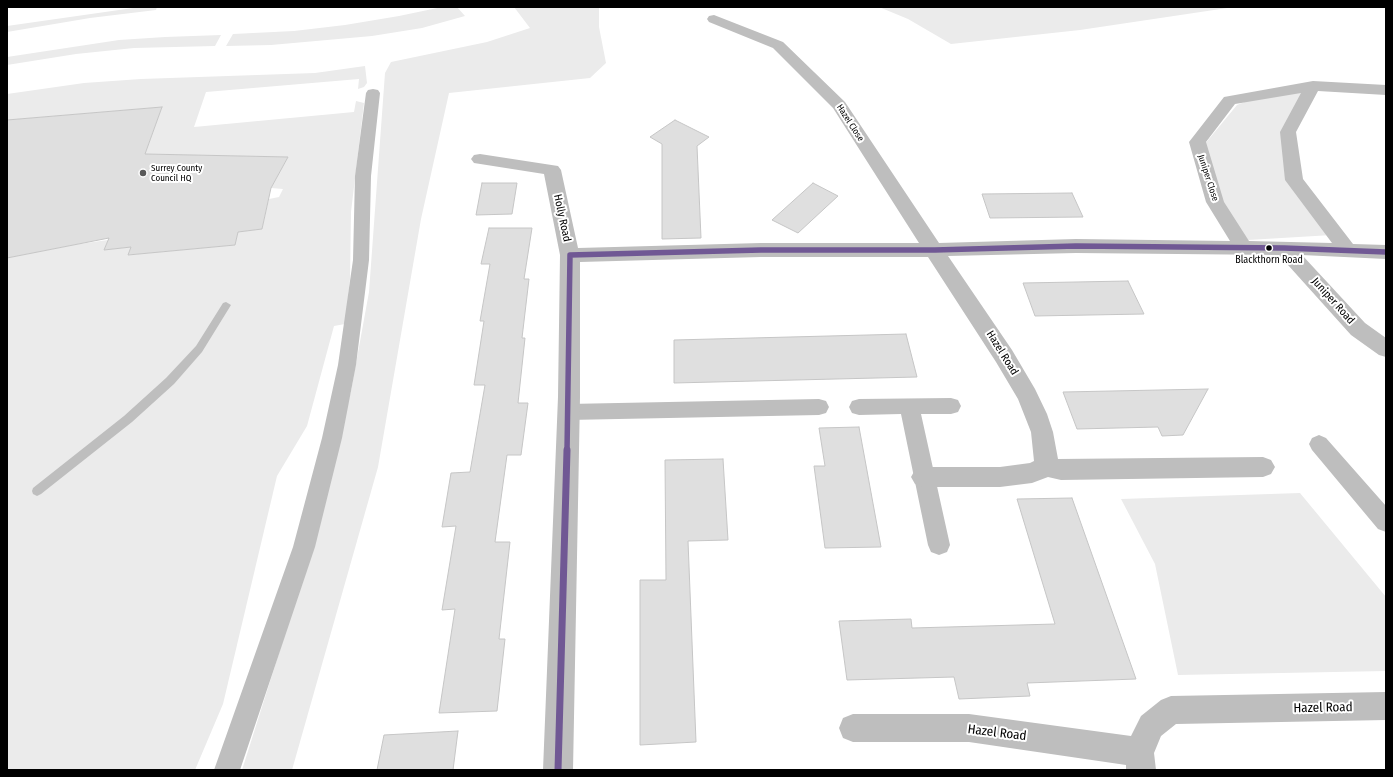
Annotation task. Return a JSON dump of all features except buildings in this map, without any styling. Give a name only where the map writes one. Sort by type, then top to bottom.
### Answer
[{"type":"street","name":"Hazel Close","points":[[714,19],[778,45],[839,105],[935,250]]},
{"type":"street","points":[[1313,86],[1288,132],[1294,180],[1347,250]]},
{"type":"street","name":"Juniper Close","points":[[1244,248],[1215,202],[1197,142],[1230,100],[1313,86],[1386,90]]},
{"type":"street","name":"Holly Road","points":[[480,159],[552,170],[570,255],[568,412],[558,770]]},
{"type":"street","points":[[570,255],[761,250],[935,250],[1076,246],[1284,248],[1386,252]]},
{"type":"street","name":"Juniper Road","points":[[1284,248],[1358,329],[1386,349]]},
{"type":"street","name":"Hazel Road","points":[[935,250],[1027,394],[1042,432],[1047,466]]},
{"type":"street","points":[[923,477],[1000,477],[1032,473],[1047,466],[1061,470],[1263,467]]},
{"type":"street","name":"Hazel Road","points":[[853,728],[969,728],[1140,761],[1151,726],[1171,710],[1386,706]]},
{"type":"lane","points":[[227,770],[304,547],[333,430],[347,365],[361,260],[363,176],[373,93]]},
{"type":"lane","points":[[909,406],[923,477],[939,545]]},
{"type":"lane","points":[[859,407],[951,406]]},
{"type":"lane","points":[[568,412],[819,407]]},
{"type":"lane","points":[[1319,444],[1386,522]]},
{"type":"shaded area","points":[[140,7],[157,7],[156,10],[90,18],[7,32],[7,26]]},
{"type":"shaded area","points":[[442,7],[457,7],[465,16],[422,28],[372,36],[271,45],[226,46],[233,34],[294,31],[345,25]]},
{"type":"shaded area","points":[[514,7],[599,7],[599,27],[606,63],[590,78],[449,93],[421,219],[378,467],[292,770],[242,770],[311,552],[351,391],[369,292],[385,73],[391,62],[487,42],[530,28]]},
{"type":"shaded area","points":[[879,7],[1234,7],[1080,30],[951,44],[908,19]]},
{"type":"shaded area","points":[[221,35],[215,46],[134,48],[76,54],[7,65],[7,57],[119,40]]},
{"type":"shaded area","points":[[365,66],[367,83],[364,87],[358,89],[359,79],[206,92],[194,127],[354,112],[356,101],[364,103],[351,212],[350,279],[345,324],[334,326],[307,426],[277,476],[223,704],[195,770],[7,770],[7,258],[108,240],[104,250],[131,247],[128,255],[235,245],[238,232],[262,229],[269,199],[279,197],[283,189],[271,188],[288,157],[145,154],[162,107],[7,120],[7,94],[84,83],[141,79],[315,73]]},
{"type":"shaded area","points":[[1305,91],[1283,153],[1332,235],[1248,240],[1221,204],[1204,145],[1237,105],[1247,101]]},
{"type":"shaded area","points":[[1300,493],[1386,597],[1386,671],[1178,675],[1155,564],[1121,499]]},
{"type":"waterway","points":[[37,491],[128,419],[170,381],[199,349],[226,305]]},
{"type":"transit line","points":[[570,255],[761,250],[935,250],[1076,246],[1284,248],[1386,252]]},
{"type":"transit line","points":[[558,770],[569,397],[570,255]]},
{"type":"place","name":"Surrey County Council HQ","points":[[143,173]]},
{"type":"place","name":"Blackthorn Road","points":[[1269,248]]}]
